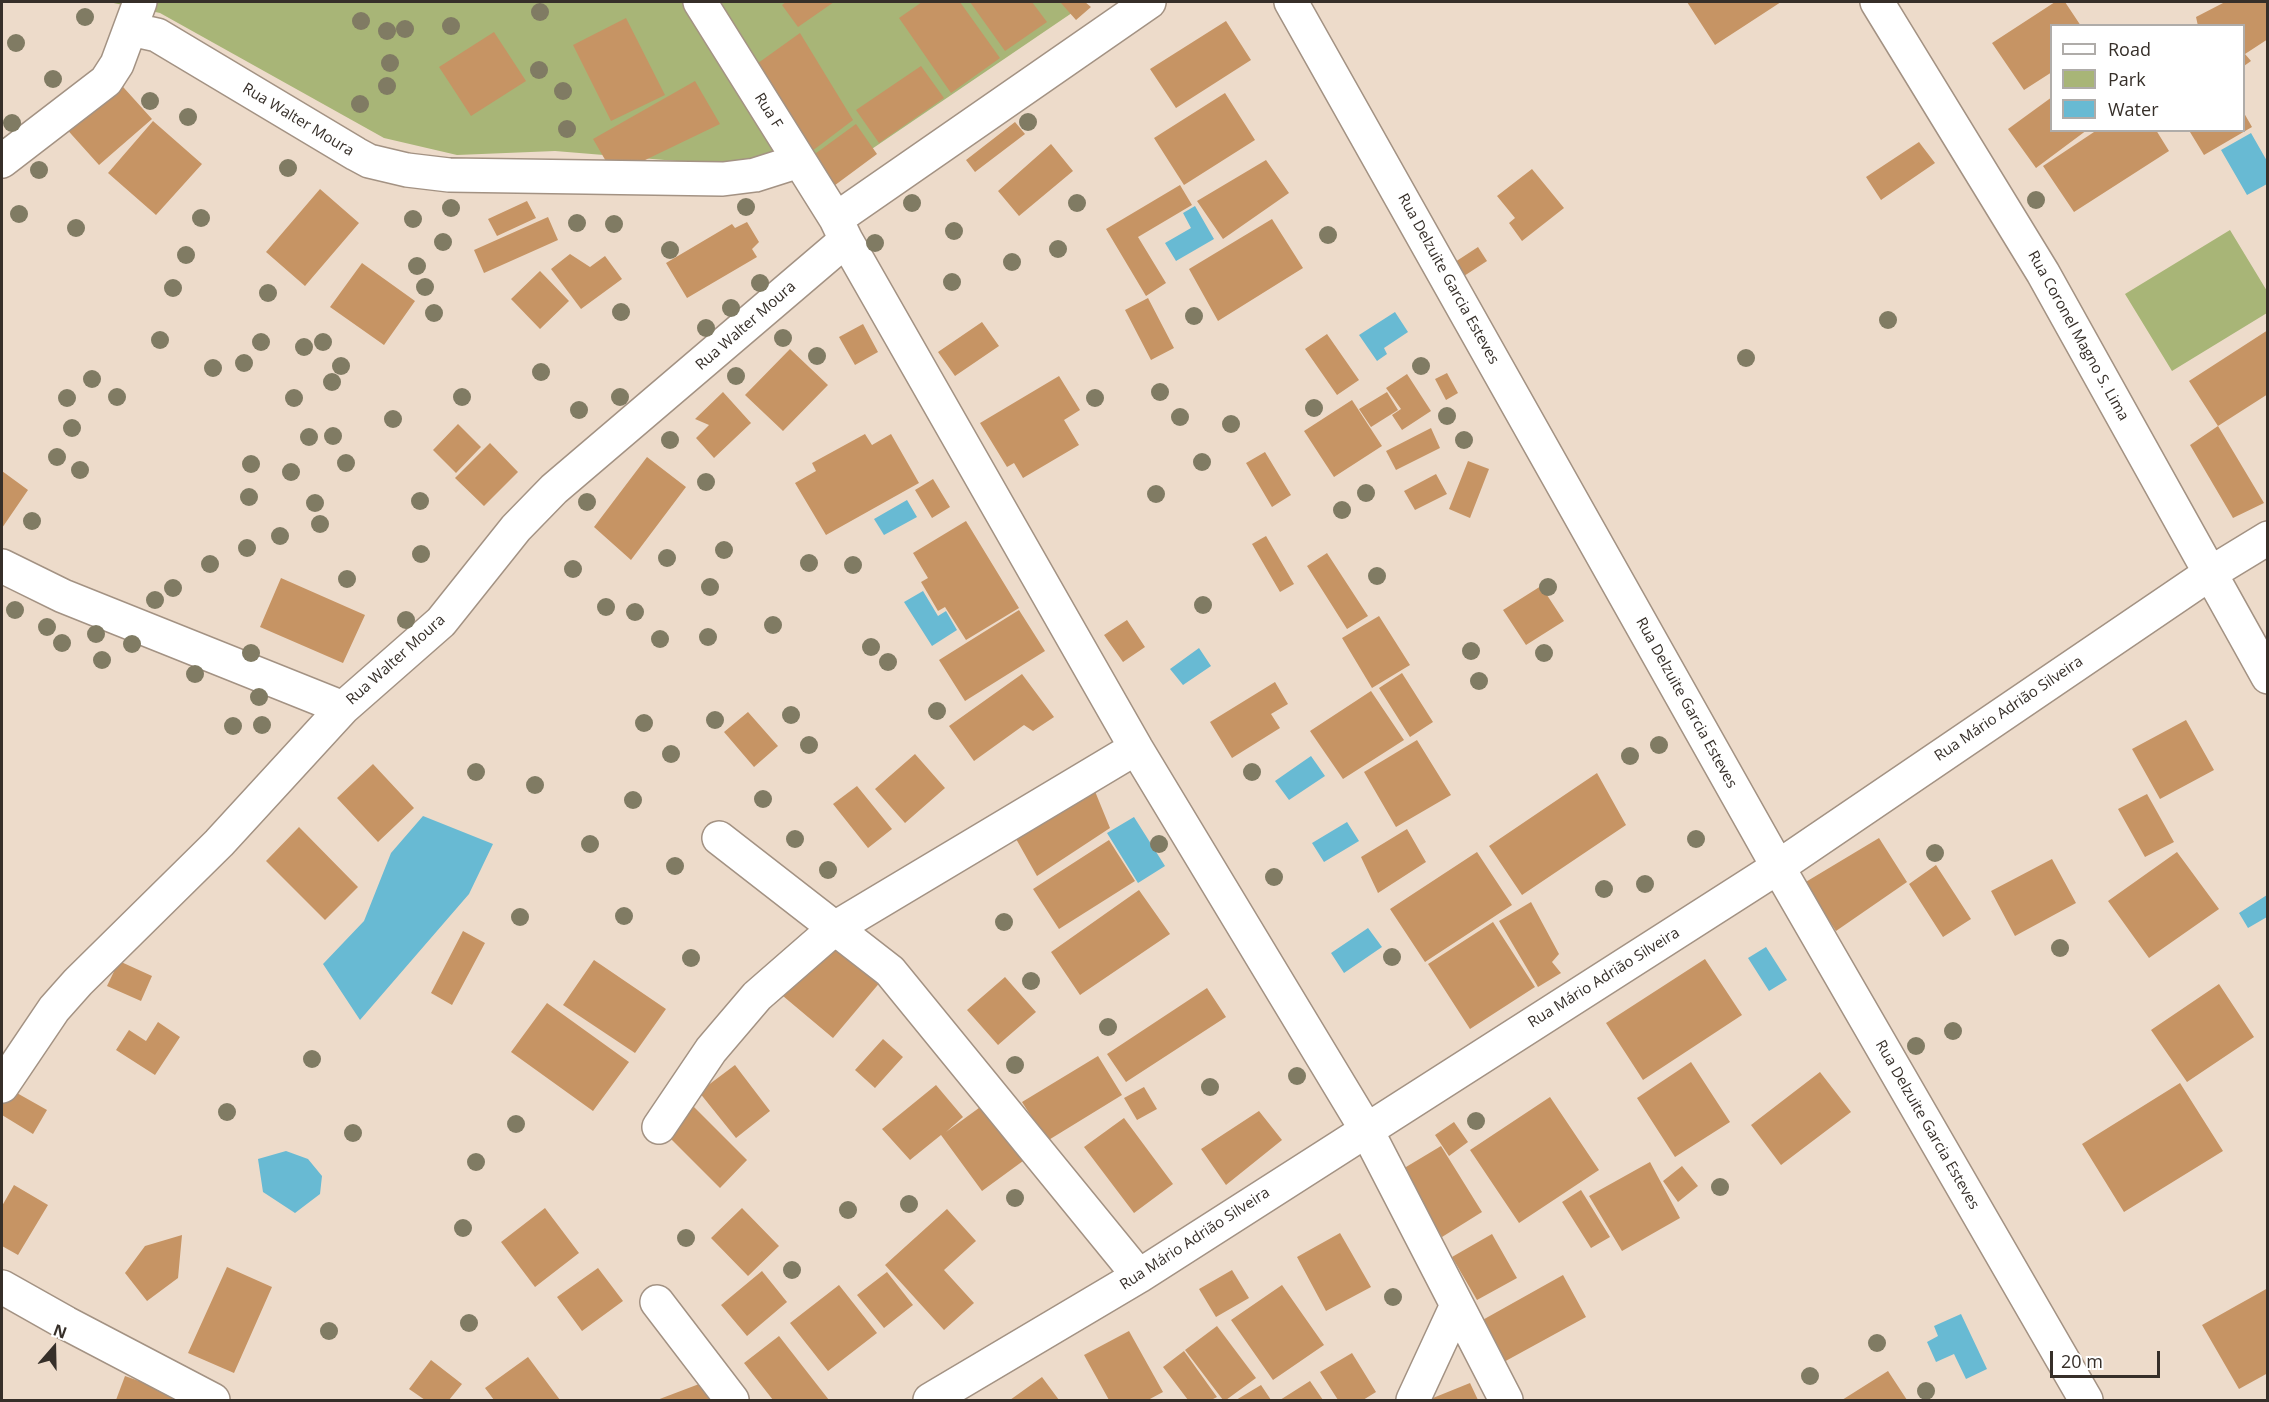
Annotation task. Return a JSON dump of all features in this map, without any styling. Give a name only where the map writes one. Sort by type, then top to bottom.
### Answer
[{"type":"street","name":"Rua F","points":[[700,2],[841,230],[1136,748],[1366,1129],[1506,1401]]},
{"type":"street","name":"Rua Walter Moura","points":[[2,1086],[54,1009],[78,982],[219,843],[343,708],[441,622],[516,528],[554,489],[841,230],[1149,2]]},
{"type":"street","name":"Rua Delzuite Garcia Esteves","points":[[1291,2],[1778,867],[2086,1401]]},
{"type":"street","name":"Rua Coronel Magno S. Lima","points":[[1877,2],[1911,53],[2043,273],[2268,677]]},
{"type":"street","name":"Rua Walter Moura","points":[[2,161],[106,81],[117,64],[135,15],[157,35],[356,154],[369,160],[407,170],[448,175],[723,179],[755,175],[799,160]]},
{"type":"street","name":"Rua Mário Adrião Silveira","points":[[930,1401],[1139,1276],[1778,867],[2209,574],[2268,538]]},
{"type":"street","points":[[2,566],[63,596],[343,708]]},
{"type":"street","points":[[659,1127],[711,1050],[757,996],[835,928],[1136,748]]},
{"type":"street","points":[[719,838],[890,971],[1139,1276]]},
{"type":"street","points":[[2,1287],[213,1401]]},
{"type":"street","points":[[657,1302],[732,1401]]},
{"type":"street","points":[[1413,1401],[1457,1305]]},
{"type":"green space","points":[[109,2],[1088,2],[835,174],[555,151],[457,155],[384,138],[160,13]]},
{"type":"green space","points":[[2230,230],[2267,291],[2267,313],[2172,371],[2125,294]]},
{"type":"water","points":[[2251,133],[2267,161],[2267,184],[2247,195],[2221,150]]},
{"type":"water","points":[[1195,206],[1214,239],[1176,261],[1165,243],[1191,228],[1183,213]]},
{"type":"water","points":[[1395,312],[1408,332],[1384,348],[1387,354],[1377,361],[1359,335]]},
{"type":"water","points":[[907,500],[917,517],[884,535],[874,519]]},
{"type":"water","points":[[923,591],[938,616],[946,611],[957,630],[932,646],[904,602]]},
{"type":"water","points":[[1199,648],[1211,666],[1183,685],[1170,669]]},
{"type":"water","points":[[1311,756],[1325,776],[1289,800],[1275,781]]},
{"type":"water","points":[[423,816],[493,844],[469,894],[360,1020],[323,964],[364,921],[391,853]]},
{"type":"water","points":[[1134,817],[1165,866],[1138,883],[1107,833]]},
{"type":"water","points":[[1347,822],[1359,841],[1324,862],[1312,843]]},
{"type":"water","points":[[2267,895],[2267,917],[2248,928],[2239,913]]},
{"type":"water","points":[[1368,928],[1382,947],[1344,973],[1331,953]]},
{"type":"water","points":[[1766,947],[1787,980],[1769,991],[1748,958]]},
{"type":"water","points":[[286,1151],[308,1159],[322,1176],[320,1194],[295,1213],[263,1192],[258,1159]]},
{"type":"water","points":[[1961,1314],[1987,1369],[1966,1379],[1954,1354],[1936,1362],[1927,1342],[1938,1336],[1934,1326]]},
{"type":"building","points":[[786,2],[834,2],[798,27],[782,5]]},
{"type":"building","points":[[922,2],[960,2],[1000,58],[951,93],[899,18]]},
{"type":"building","points":[[970,2],[1032,2],[1047,22],[1005,51]]},
{"type":"building","points":[[1062,2],[1085,2],[1091,7],[1076,20]]},
{"type":"building","points":[[1687,2],[1781,2],[1715,45]]},
{"type":"building","points":[[2055,2],[2065,2],[2080,24],[2050,24],[2050,73],[2024,90],[1992,43]]},
{"type":"building","points":[[2225,2],[2268,2],[2268,39],[2245,54],[2245,24],[2198,24],[2196,17]]},
{"type":"building","points":[[626,18],[665,95],[611,121],[573,45]]},
{"type":"building","points":[[1226,21],[1251,60],[1176,108],[1150,69]]},
{"type":"building","points":[[494,32],[526,81],[471,116],[439,67]]},
{"type":"building","points":[[800,33],[853,120],[795,164],[740,76]]},
{"type":"building","points":[[2245,54],[2251,61],[2245,65]]},
{"type":"building","points":[[921,66],[944,98],[879,143],[856,110]]},
{"type":"building","points":[[115,78],[152,119],[99,165],[63,125]]},
{"type":"building","points":[[695,81],[720,124],[614,175],[593,139]]},
{"type":"building","points":[[1225,93],[1255,140],[1184,185],[1154,138]]},
{"type":"building","points":[[2050,98],[2050,132],[2084,132],[2036,168],[2008,129]]},
{"type":"building","points":[[2245,115],[2252,127],[2245,131]]},
{"type":"building","points":[[153,121],[202,164],[156,215],[108,173]]},
{"type":"building","points":[[1015,122],[1025,134],[975,172],[966,160]]},
{"type":"building","points":[[856,124],[877,154],[819,197],[797,167]]},
{"type":"building","points":[[2094,132],[2157,132],[2169,151],[2074,212],[2043,166]]},
{"type":"building","points":[[2190,132],[2243,132],[2204,155]]},
{"type":"building","points":[[1919,142],[1935,163],[1881,200],[1866,177]]},
{"type":"building","points":[[1051,144],[1073,171],[1019,216],[998,191]]},
{"type":"building","points":[[1266,160],[1289,193],[1223,239],[1197,201]]},
{"type":"building","points":[[1532,169],[1564,208],[1522,241],[1509,223],[1515,218],[1497,196]]},
{"type":"building","points":[[1180,185],[1192,205],[1138,237],[1166,283],[1146,296],[1106,229]]},
{"type":"building","points":[[320,189],[359,223],[305,286],[266,252]]},
{"type":"building","points":[[527,201],[536,218],[497,236],[488,219]]},
{"type":"building","points":[[548,217],[558,240],[484,273],[474,250]]},
{"type":"building","points":[[1272,219],[1303,268],[1218,321],[1189,269]]},
{"type":"building","points":[[747,222],[759,242],[752,249],[757,257],[687,298],[666,263],[732,224],[735,228]]},
{"type":"building","points":[[1478,247],[1487,261],[1464,276],[1455,262]]},
{"type":"building","points":[[570,254],[590,267],[605,256],[622,279],[581,309],[551,269]]},
{"type":"building","points":[[362,263],[415,301],[384,345],[330,307]]},
{"type":"building","points":[[540,271],[569,301],[540,329],[511,299]]},
{"type":"building","points":[[1148,298],[1174,348],[1151,360],[1125,310]]},
{"type":"building","points":[[982,322],[999,346],[955,376],[938,352]]},
{"type":"building","points":[[863,324],[878,352],[855,365],[839,337]]},
{"type":"building","points":[[2268,330],[2268,394],[2218,426],[2189,381]]},
{"type":"building","points":[[1327,334],[1359,380],[1337,395],[1305,349]]},
{"type":"building","points":[[790,349],[828,385],[783,431],[745,395]]},
{"type":"building","points":[[1447,373],[1458,393],[1446,400],[1435,379]]},
{"type":"building","points":[[1407,374],[1431,411],[1402,430],[1392,415],[1401,409],[1386,388]]},
{"type":"building","points":[[1059,376],[1080,410],[1064,420],[1079,445],[1023,478],[1014,463],[1007,467],[980,423]]},
{"type":"building","points":[[723,392],[751,423],[714,458],[696,438],[709,425],[695,419]]},
{"type":"building","points":[[1387,392],[1398,410],[1371,427],[1359,409]]},
{"type":"building","points":[[1352,400],[1382,446],[1334,477],[1304,431]]},
{"type":"building","points":[[458,424],[481,447],[456,473],[433,450]]},
{"type":"building","points":[[2218,426],[2264,503],[2233,518],[2190,445]]},
{"type":"building","points":[[1431,428],[1440,448],[1396,470],[1386,451]]},
{"type":"building","points":[[865,434],[872,445],[891,434],[919,483],[826,535],[795,483],[816,471],[812,463]]},
{"type":"building","points":[[490,443],[518,472],[484,506],[455,478]]},
{"type":"building","points":[[1265,452],[1291,495],[1272,507],[1246,463]]},
{"type":"building","points":[[647,457],[686,487],[631,560],[594,527]]},
{"type":"building","points":[[1468,461],[1489,469],[1470,518],[1449,509]]},
{"type":"building","points":[[2,471],[28,490],[2,528]]},
{"type":"building","points":[[1436,474],[1447,494],[1415,510],[1404,491]]},
{"type":"building","points":[[933,479],[950,507],[932,518],[915,490]]},
{"type":"building","points":[[966,521],[1019,608],[966,640],[945,607],[938,611],[921,582],[928,578],[913,553]]},
{"type":"building","points":[[1266,536],[1294,584],[1280,592],[1252,544]]},
{"type":"building","points":[[1327,553],[1368,616],[1347,629],[1307,566]]},
{"type":"building","points":[[281,578],[365,615],[343,663],[260,627]]},
{"type":"building","points":[[1541,586],[1564,621],[1526,645],[1503,610]]},
{"type":"building","points":[[1019,610],[1045,651],[965,701],[939,660]]},
{"type":"building","points":[[1379,616],[1410,665],[1372,688],[1342,638]]},
{"type":"building","points":[[1127,620],[1145,647],[1123,662],[1104,635]]},
{"type":"building","points":[[1402,673],[1433,722],[1410,737],[1379,688]]},
{"type":"building","points":[[1022,674],[1054,717],[1033,731],[1024,725],[974,761],[949,726]]},
{"type":"building","points":[[1275,682],[1288,704],[1271,714],[1280,728],[1232,758],[1210,722]]},
{"type":"building","points":[[1371,691],[1404,740],[1343,779],[1310,731]]},
{"type":"building","points":[[748,712],[778,746],[754,767],[724,732]]},
{"type":"building","points":[[2186,720],[2214,770],[2160,799],[2132,749]]},
{"type":"building","points":[[1417,740],[1451,795],[1396,827],[1364,772]]},
{"type":"building","points":[[915,754],[945,788],[905,823],[875,789]]},
{"type":"building","points":[[373,764],[414,808],[378,842],[337,798]]},
{"type":"building","points":[[1597,773],[1626,825],[1522,895],[1489,846]]},
{"type":"building","points":[[1092,784],[1110,828],[1037,876],[1011,830]]},
{"type":"building","points":[[857,786],[892,829],[868,848],[833,804]]},
{"type":"building","points":[[2147,794],[2174,842],[2145,857],[2118,809]]},
{"type":"building","points":[[299,827],[358,887],[325,920],[266,861]]},
{"type":"building","points":[[1407,829],[1426,862],[1378,893],[1361,857]]},
{"type":"building","points":[[1879,838],[1907,882],[1836,931],[1804,883]]},
{"type":"building","points":[[1109,840],[1135,881],[1059,929],[1033,889]]},
{"type":"building","points":[[1477,852],[1512,905],[1425,962],[1390,909]]},
{"type":"building","points":[[2177,852],[2219,909],[2149,958],[2108,901]]},
{"type":"building","points":[[2052,859],[2076,903],[2015,936],[1991,891]]},
{"type":"building","points":[[1936,865],[1971,919],[1943,937],[1909,884]]},
{"type":"building","points":[[1139,890],[1170,934],[1080,995],[1051,952]]},
{"type":"building","points":[[1531,902],[1559,954],[1552,962],[1561,973],[1538,987],[1499,921]]},
{"type":"building","points":[[1493,922],[1535,987],[1470,1029],[1428,964]]},
{"type":"building","points":[[463,931],[485,943],[452,1005],[431,993]]},
{"type":"building","points":[[838,932],[887,974],[833,1038],[783,996]]},
{"type":"building","points":[[1705,959],[1742,1015],[1643,1080],[1606,1023]]},
{"type":"building","points":[[594,960],[666,1009],[635,1053],[563,1005]]},
{"type":"building","points":[[119,961],[152,976],[141,1001],[107,986]]},
{"type":"building","points":[[1005,977],[1036,1012],[998,1045],[967,1010]]},
{"type":"building","points":[[2219,984],[2254,1037],[2187,1082],[2151,1030]]},
{"type":"building","points":[[1207,988],[1226,1017],[1126,1082],[1107,1054]]},
{"type":"building","points":[[547,1003],[629,1062],[593,1111],[511,1052]]},
{"type":"building","points":[[158,1022],[180,1037],[155,1075],[116,1050],[129,1030],[146,1041]]},
{"type":"building","points":[[883,1039],[903,1057],[875,1088],[855,1070]]},
{"type":"building","points":[[1098,1056],[1122,1095],[1047,1141],[1022,1102]]},
{"type":"building","points":[[1691,1062],[1730,1122],[1675,1157],[1637,1098]]},
{"type":"building","points":[[735,1065],[770,1111],[736,1138],[699,1092]]},
{"type":"building","points":[[1820,1072],[1851,1112],[1781,1165],[1751,1125]]},
{"type":"building","points":[[2180,1083],[2223,1151],[2124,1212],[2082,1144]]},
{"type":"building","points":[[936,1085],[963,1117],[946,1132],[983,1105],[1023,1161],[982,1191],[941,1135],[910,1160],[882,1129]]},
{"type":"building","points":[[1144,1087],[1157,1109],[1137,1120],[1124,1098]]},
{"type":"building","points":[[8,1088],[47,1110],[33,1134],[2,1115],[2,1099]]},
{"type":"building","points":[[1550,1097],[1599,1170],[1519,1223],[1470,1150]]},
{"type":"building","points":[[690,1103],[747,1160],[720,1188],[662,1130]]},
{"type":"building","points":[[1259,1111],[1282,1140],[1226,1185],[1201,1149]]},
{"type":"building","points":[[1124,1118],[1173,1184],[1134,1213],[1084,1147]]},
{"type":"building","points":[[1454,1122],[1468,1142],[1449,1156],[1435,1135]]},
{"type":"building","points":[[1441,1146],[1482,1212],[1442,1237],[1401,1170]]},
{"type":"building","points":[[1650,1162],[1680,1218],[1622,1251],[1589,1196]]},
{"type":"building","points":[[1682,1166],[1698,1186],[1678,1202],[1663,1181]]},
{"type":"building","points":[[14,1185],[48,1205],[18,1255],[2,1246],[2,1206]]},
{"type":"building","points":[[1581,1190],[1610,1237],[1591,1248],[1562,1202]]},
{"type":"building","points":[[545,1208],[579,1253],[535,1287],[501,1242]]},
{"type":"building","points":[[742,1208],[779,1246],[748,1276],[711,1238]]},
{"type":"building","points":[[947,1209],[976,1241],[944,1270],[974,1303],[944,1330],[885,1265]]},
{"type":"building","points":[[1340,1233],[1371,1287],[1326,1311],[1297,1257]]},
{"type":"building","points":[[1492,1234],[1517,1278],[1477,1300],[1452,1257]]},
{"type":"building","points":[[182,1235],[178,1278],[147,1301],[125,1273],[145,1246]]},
{"type":"building","points":[[227,1267],[272,1287],[234,1373],[188,1353]]},
{"type":"building","points":[[598,1268],[623,1301],[582,1331],[557,1297]]},
{"type":"building","points":[[1232,1270],[1249,1298],[1216,1317],[1199,1289]]},
{"type":"building","points":[[762,1271],[787,1302],[747,1336],[721,1305]]},
{"type":"building","points":[[887,1272],[913,1305],[884,1328],[857,1295]]},
{"type":"building","points":[[1563,1275],[1586,1317],[1502,1363],[1479,1322]]},
{"type":"building","points":[[839,1285],[877,1333],[828,1371],[790,1323]]},
{"type":"building","points":[[1282,1285],[1324,1345],[1273,1380],[1231,1320]]},
{"type":"building","points":[[2268,1288],[2268,1373],[2239,1389],[2202,1325]]},
{"type":"building","points":[[1217,1326],[1256,1378],[1226,1400],[1223,1400],[1185,1350]]},
{"type":"building","points":[[1129,1331],[1163,1392],[1148,1400],[1109,1400],[1084,1355]]},
{"type":"building","points":[[779,1336],[829,1400],[773,1400],[744,1363]]},
{"type":"building","points":[[1184,1351],[1217,1397],[1211,1400],[1188,1400],[1163,1367]]},
{"type":"building","points":[[1352,1353],[1376,1392],[1363,1400],[1338,1400],[1320,1372]]},
{"type":"building","points":[[528,1357],[560,1400],[494,1400],[485,1388]]},
{"type":"building","points":[[431,1360],[462,1384],[449,1400],[425,1400],[409,1389]]},
{"type":"building","points":[[1888,1371],[1907,1400],[1842,1400]]},
{"type":"building","points":[[125,1376],[176,1394],[174,1400],[116,1400]]},
{"type":"building","points":[[1042,1377],[1059,1400],[1010,1400]]},
{"type":"building","points":[[707,1381],[715,1400],[657,1400]]},
{"type":"building","points":[[1310,1381],[1323,1400],[1280,1400]]},
{"type":"building","points":[[1470,1383],[1478,1400],[1428,1400]]},
{"type":"building","points":[[1261,1385],[1271,1400],[1236,1400]]}]
